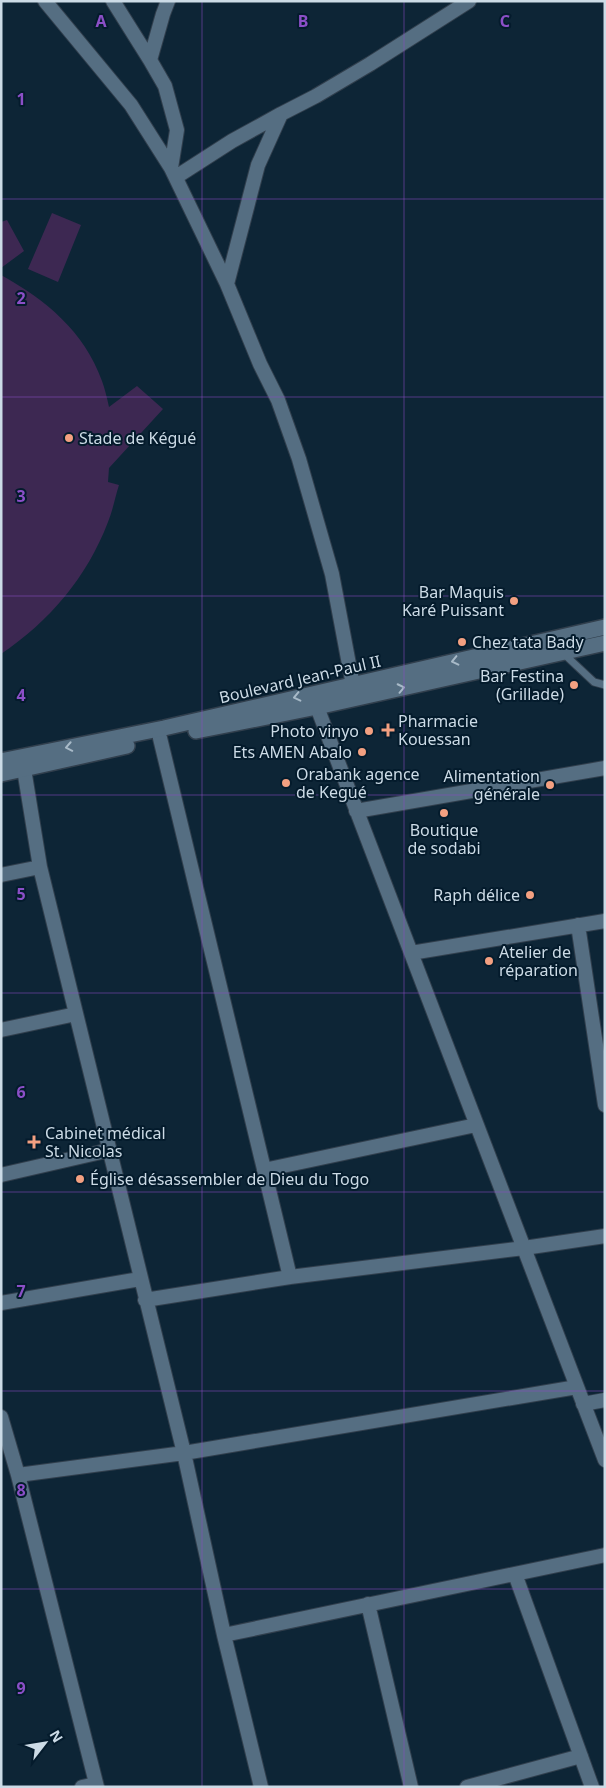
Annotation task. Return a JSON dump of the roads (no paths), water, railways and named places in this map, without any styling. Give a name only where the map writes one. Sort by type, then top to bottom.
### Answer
[{"type":"main road","name":"Boulevard Jean-Paul II","points":[[1,774],[160,738],[317,707],[354,691],[605,627]]},
{"type":"main road","name":"Boulevard Jean-Paul II","points":[[1,760],[354,691],[563,653],[605,643]]},
{"type":"street","points":[[45,1],[131,105],[173,173],[227,284],[260,364],[278,400],[299,459],[332,574],[354,691]]},
{"type":"street","points":[[113,1],[165,86],[176,130],[173,173]]},
{"type":"street","points":[[150,60],[168,1]]},
{"type":"street","points":[[173,173],[316,96],[470,1]]},
{"type":"street","points":[[227,284],[258,165],[280,114]]},
{"type":"street","points":[[317,707],[605,1460]]},
{"type":"street","points":[[160,738],[290,1277]]},
{"type":"street","points":[[356,811],[605,768]]},
{"type":"street","points":[[24,770],[40,867],[184,1454],[224,1635],[261,1787]]},
{"type":"street","points":[[1,875],[40,867]]},
{"type":"street","points":[[411,954],[605,921]]},
{"type":"street","points":[[578,925],[605,1105]]},
{"type":"street","points":[[1,1030],[76,1014]]},
{"type":"street","points":[[264,1170],[476,1125]]},
{"type":"street","points":[[1,1175],[110,1150]]},
{"type":"street","points":[[145,1300],[290,1277],[605,1236]]},
{"type":"street","points":[[1,1303],[140,1278]]},
{"type":"street","points":[[18,1475],[184,1454],[577,1387]]},
{"type":"street","points":[[583,1404],[605,1400]]},
{"type":"street","points":[[1,1417],[18,1475],[96,1785],[82,1787]]},
{"type":"street","points":[[224,1635],[605,1555]]},
{"type":"street","points":[[515,1574],[592,1787]]},
{"type":"street","points":[[368,1604],[411,1787]]},
{"type":"street","points":[[467,1787],[581,1756]]},
{"type":"lane","points":[[563,653],[594,682],[604,688]]},
{"type":"place","name":"Stade de Kégué","points":[[69,438]]},
{"type":"place","name":"Bar Maquis Karé Puissant","points":[[514,601]]},
{"type":"place","name":"Chez tata Bady","points":[[462,642]]},
{"type":"place","name":"Bar Festina (Grillade)","points":[[574,685]]},
{"type":"place","name":"Pharmacie Kouessan","points":[[388,730]]},
{"type":"place","name":"Photo vinyo","points":[[369,731]]},
{"type":"place","name":"Ets AMEN Abalo","points":[[362,752]]},
{"type":"place","name":"Orabank agence de Kegué","points":[[286,783]]},
{"type":"place","name":"Alimentation générale","points":[[550,785]]},
{"type":"place","name":"Boutique de sodabi","points":[[444,813]]},
{"type":"place","name":"Raph délice","points":[[530,895]]},
{"type":"place","name":"Atelier de réparation","points":[[489,961]]},
{"type":"place","name":"Cabinet médical St. Nicolas","points":[[34,1142]]},
{"type":"place","name":"Église désassembler de Dieu du Togo","points":[[80,1179]]}]
